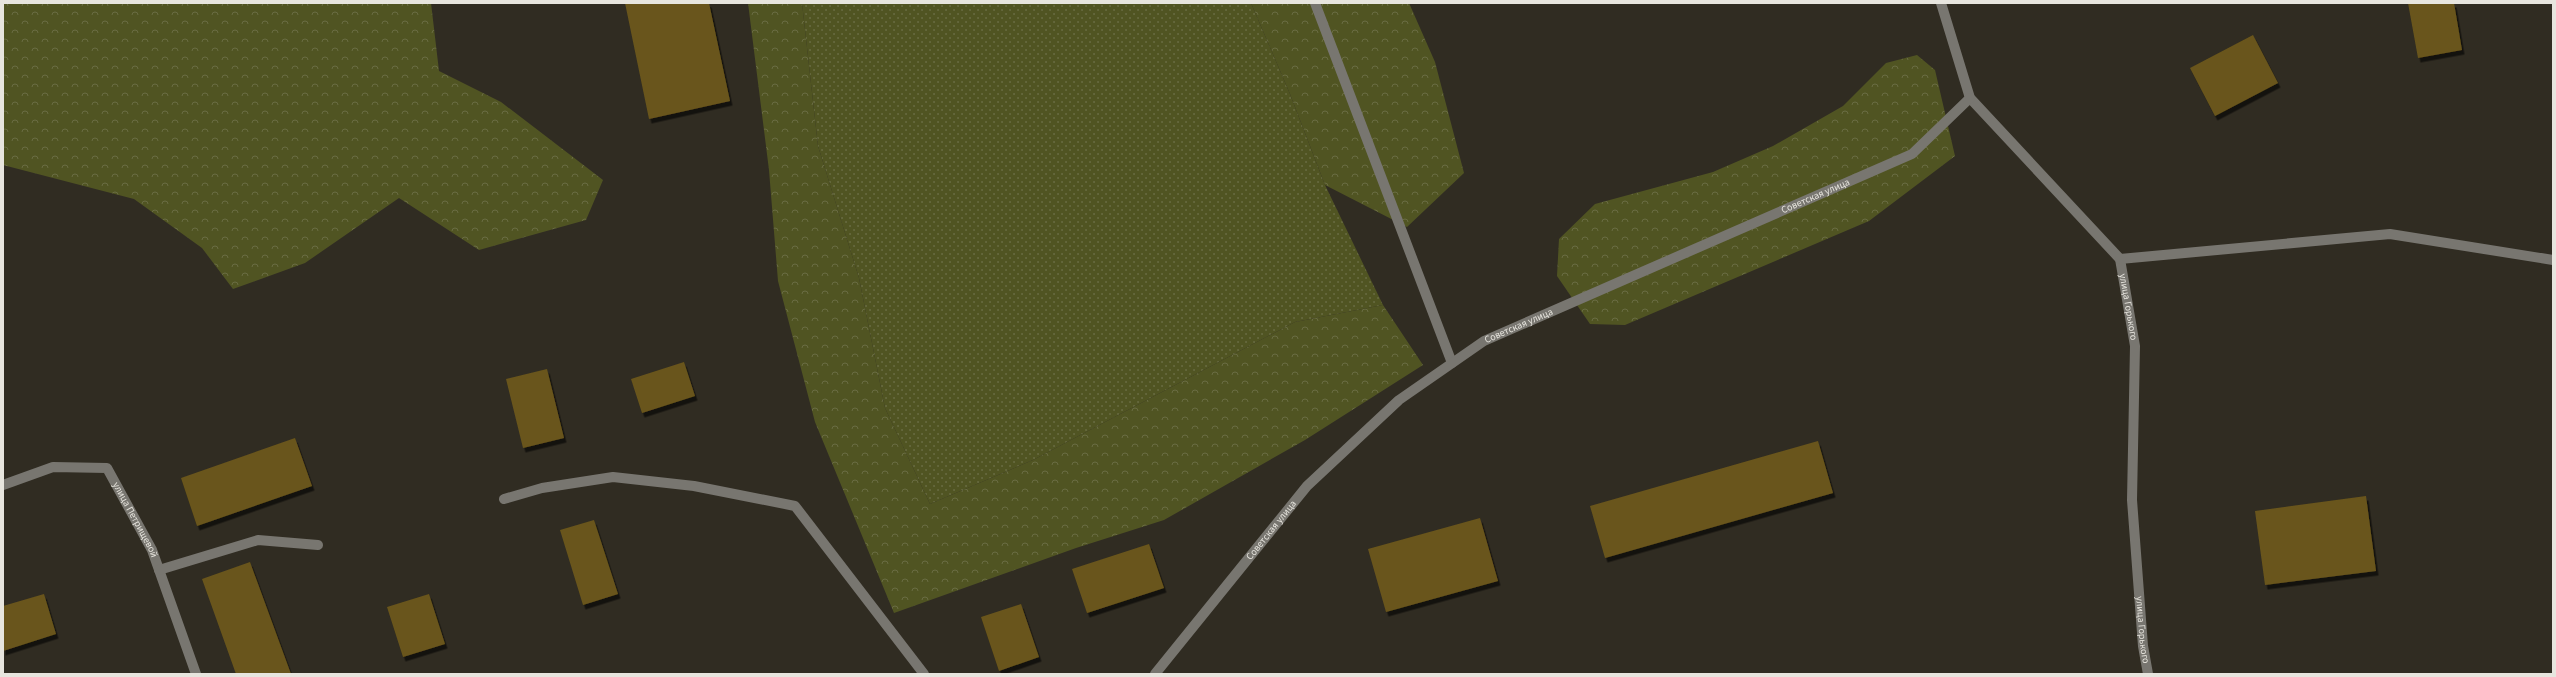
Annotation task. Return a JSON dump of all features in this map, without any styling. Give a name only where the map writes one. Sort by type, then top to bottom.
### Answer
[{"type":"street","points":[[1315,3],[1452,363]]},
{"type":"street","points":[[1941,3],[1970,98],[2120,259],[2390,234],[2553,260]]},
{"type":"street","name":"Советская улица","points":[[1155,674],[1307,486],[1399,400],[1484,341],[1912,154],[1970,98]]},
{"type":"street","name":"улица Горького","points":[[2120,259],[2135,346],[2132,500],[2143,646],[2148,674]]},
{"type":"street","name":"улица Петрищевой","points":[[3,485],[54,467],[107,468],[152,550],[196,674]]},
{"type":"street","points":[[504,499],[542,488],[613,477],[694,486],[795,506],[924,674]]},
{"type":"street","points":[[159,570],[258,540],[318,545]]},
{"type":"green space","points":[[3,3],[431,3],[439,71],[501,102],[603,180],[586,220],[479,250],[399,198],[305,263],[233,289],[202,248],[134,199],[3,165]]},
{"type":"green space","points":[[748,3],[802,3],[818,146],[859,278],[885,408],[930,504],[1033,460],[1295,322],[1383,305],[1423,365],[1305,440],[1164,520],[1076,548],[894,613],[815,422],[778,281],[769,170]]},
{"type":"green space","points":[[802,3],[1251,3],[1290,94],[1325,185],[1383,305],[1295,322],[1033,460],[930,504],[885,408],[859,278],[818,146]]},
{"type":"green space","points":[[1251,3],[1409,3],[1435,62],[1464,173],[1407,227],[1325,185],[1290,94]]},
{"type":"green space","points":[[1917,55],[1935,70],[1955,156],[1869,221],[1625,325],[1590,324],[1557,276],[1559,239],[1595,204],[1713,172],[1773,146],[1843,106],[1886,63]]},
{"type":"building","points":[[625,3],[709,3],[730,101],[649,119]]},
{"type":"building","points":[[2408,3],[2454,3],[2462,50],[2418,58]]},
{"type":"building","points":[[2253,35],[2278,83],[2215,116],[2190,68]]},
{"type":"building","points":[[684,362],[695,396],[642,413],[631,379]]},
{"type":"building","points":[[547,369],[564,438],[523,448],[506,379]]},
{"type":"building","points":[[295,438],[312,486],[197,526],[181,478]]},
{"type":"building","points":[[1818,441],[1833,493],[1605,558],[1590,506]]},
{"type":"building","points":[[2366,496],[2376,571],[2265,585],[2255,511]]},
{"type":"building","points":[[1480,518],[1498,581],[1386,612],[1368,549]]},
{"type":"building","points":[[594,520],[618,594],[583,605],[560,530]]},
{"type":"building","points":[[1149,544],[1164,588],[1087,613],[1072,569]]},
{"type":"building","points":[[250,562],[291,674],[236,674],[202,579]]},
{"type":"building","points":[[44,594],[56,634],[3,651],[3,606]]},
{"type":"building","points":[[429,594],[445,644],[403,657],[387,607]]},
{"type":"building","points":[[1021,604],[1039,657],[999,671],[981,617]]}]
